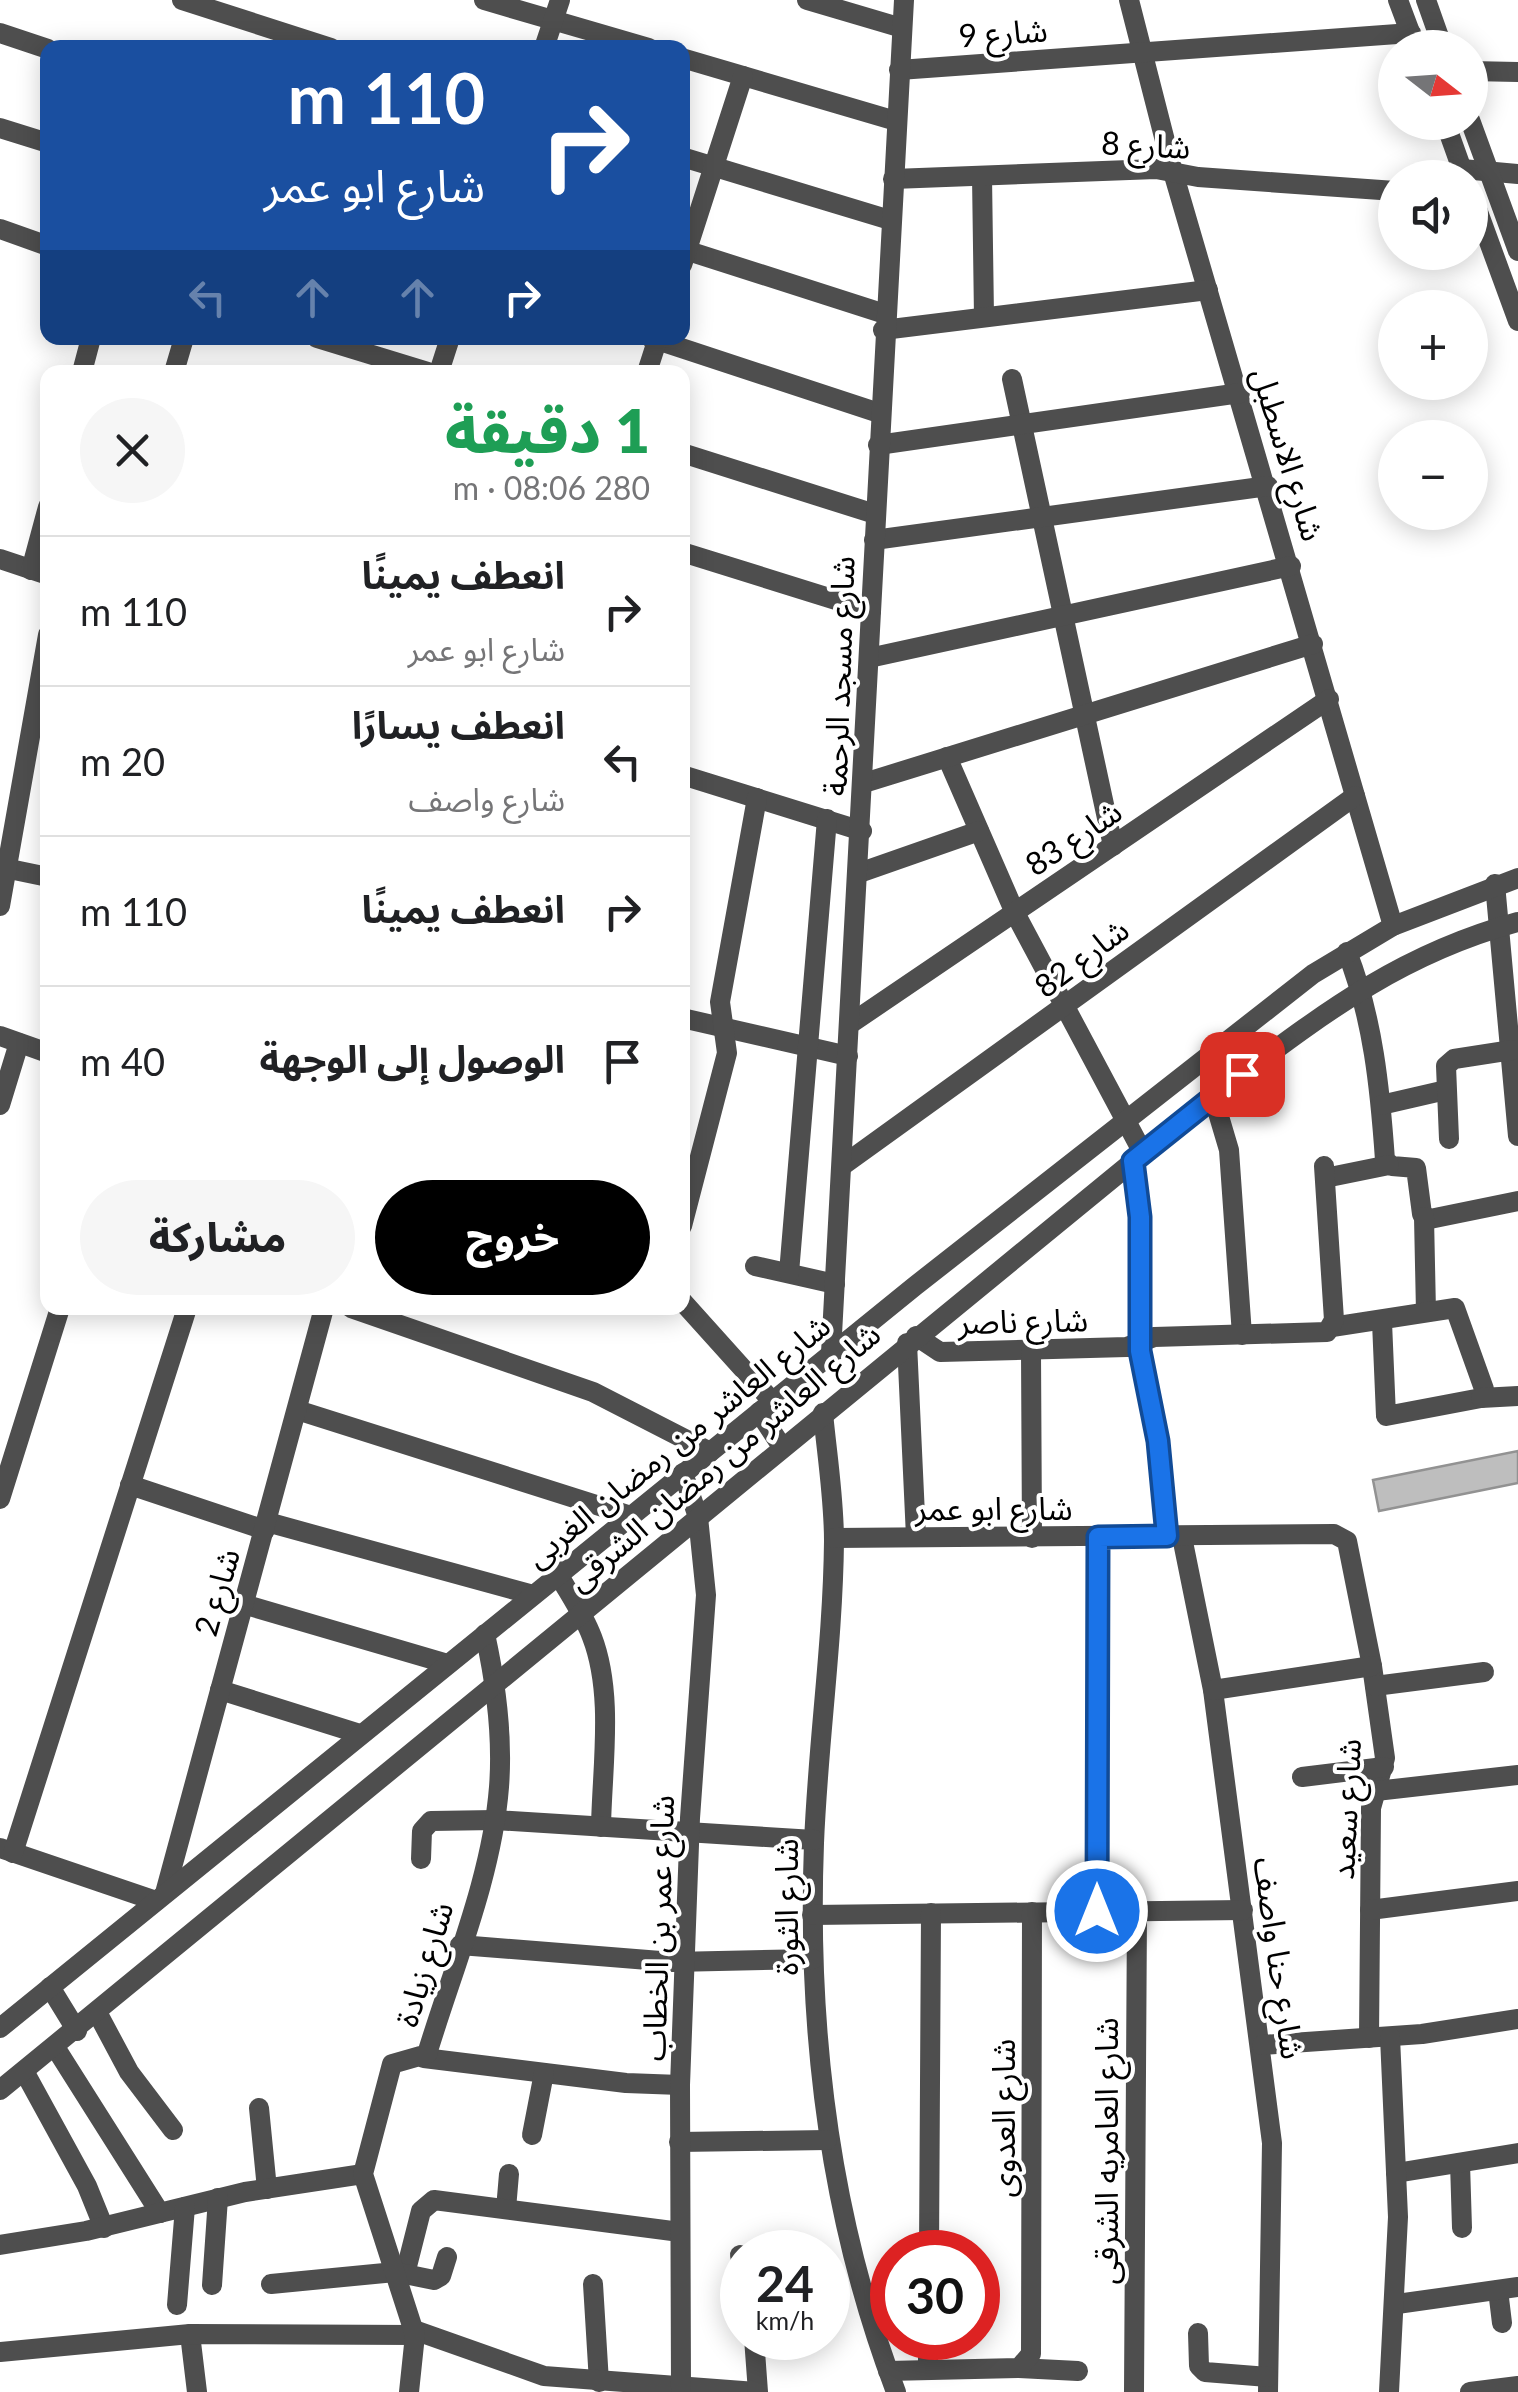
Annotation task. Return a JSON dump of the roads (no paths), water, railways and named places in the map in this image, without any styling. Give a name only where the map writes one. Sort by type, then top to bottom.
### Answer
[{"type":"street","points":[[182,0],[307,40]]},
{"type":"street","points":[[484,0],[556,9],[630,40]]},
{"type":"street","points":[[807,0],[902,28]]},
{"type":"street","name":"شارع مسجد الرحمة","points":[[831,1354],[904,0]]},
{"type":"street","name":"شارع الاسطبل","points":[[1129,0],[1174,172],[1393,926]]},
{"type":"street","points":[[1398,0],[1409,30]]},
{"type":"street","points":[[1426,0],[1437,30]]},
{"type":"street","points":[[546,40],[556,9]]},
{"type":"street","points":[[0,33],[40,46]]},
{"type":"street","name":"شارع 9","points":[[900,70],[1142,52],[1378,42]]},
{"type":"street","points":[[690,60],[896,121]]},
{"type":"street","points":[[1488,71],[1518,72]]},
{"type":"street","points":[[690,237],[743,76]]},
{"type":"street","points":[[0,128],[40,140]]},
{"type":"street","points":[[1477,140],[1518,251]]},
{"type":"street","points":[[690,160],[890,220]]},
{"type":"street","name":"شارع 8","points":[[893,179],[1147,168],[1378,190]]},
{"type":"street","points":[[1489,172],[1518,174]]},
{"type":"street","points":[[982,176],[984,317]]},
{"type":"street","points":[[0,229],[40,243]]},
{"type":"street","points":[[1488,240],[1518,321]]},
{"type":"street","points":[[690,257],[884,322],[984,317],[1208,290]]},
{"type":"street","points":[[341,345],[405,365]]},
{"type":"street","points":[[676,345],[879,413]]},
{"type":"street","points":[[1012,379],[1113,846]]},
{"type":"street","points":[[878,445],[1240,393]]},
{"type":"street","points":[[690,456],[875,514]]},
{"type":"street","points":[[874,540],[1044,520],[1268,486]]},
{"type":"street","points":[[690,554],[871,611]]},
{"type":"street","points":[[0,559],[39,573]]},
{"type":"street","points":[[869,658],[1291,566]]},
{"type":"street","points":[[864,783],[1313,644]]},
{"type":"street","points":[[0,906],[40,677]]},
{"type":"street","name":"شارع 83","points":[[850,1024],[1329,700]]},
{"type":"street","points":[[947,757],[1015,913],[1125,1121],[1138,1157]]},
{"type":"street","points":[[690,777],[862,830]]},
{"type":"street","name":"شارع 82","points":[[842,1166],[1355,796]]},
{"type":"street","points":[[690,1195],[727,1052],[720,1002],[757,798]]},
{"type":"street","points":[[789,1273],[826,820]]},
{"type":"street","points":[[859,873],[979,831]]},
{"type":"street","points":[[4,868],[40,875]]},
{"type":"street","name":"شارع العاشر من رمضان الغربى","points":[[0,2028],[915,1286],[1346,952],[1393,926],[1518,878]]},
{"type":"street","points":[[1496,884],[1509,924],[1518,1136]]},
{"type":"street","name":"شارع العاشر من رمضان الشرقى","points":[[0,2090],[98,2014],[940,1316],[1213,1096],[1361,987],[1509,924]]},
{"type":"street","points":[[1346,952],[1361,987],[1389,1165]]},
{"type":"street","points":[[690,1020],[848,1056]]},
{"type":"street","points":[[0,1106],[9,1039],[40,1050]]},
{"type":"street","points":[[1449,1140],[1446,1090],[1450,1062],[1514,1056]]},
{"type":"street","points":[[1381,1105],[1446,1090]]},
{"type":"street","points":[[1213,1096],[1229,1150],[1242,1335]]},
{"type":"street","name":"شارع حنا واصف","points":[[1138,1157],[1140,1342],[1174,1536],[1213,1690],[1262,2045],[1274,2174],[1268,2384]]},
{"type":"street","points":[[1332,1328],[1324,1172],[1389,1165],[1416,1168],[1424,1217],[1426,1312],[1449,1306],[1456,1310],[1484,1389],[1481,1398]]},
{"type":"street","points":[[1424,1217],[1518,1200]]},
{"type":"street","points":[[755,1266],[835,1284]]},
{"type":"street","points":[[915,1286],[940,1316]]},
{"type":"street","points":[[690,1310],[766,1407],[782,1447]]},
{"type":"street","name":"شارع ناصر","points":[[911,1340],[940,1352],[1127,1347],[1154,1337],[1321,1334],[1332,1328],[1426,1312]]},
{"type":"street","points":[[0,1498],[58,1315]]},
{"type":"street","points":[[161,1897],[7,1850],[185,1315]]},
{"type":"street","name":"شارع 2","points":[[161,1897],[322,1315]]},
{"type":"street","points":[[371,1315],[592,1392],[710,1452]]},
{"type":"street","points":[[1382,1322],[1384,1414],[1388,1418],[1481,1398],[1518,1396]]},
{"type":"street","points":[[911,1340],[916,1537]]},
{"type":"street","points":[[1030,1352],[1032,1538]]},
{"type":"street","points":[[297,1410],[631,1516]]},
{"type":"street","name":"شارع الثورة","points":[[823,1413],[834,1538],[814,1840],[813,1959],[827,2140],[854,2256],[896,2392]]},
{"type":"street","name":"شارع عمر بن الخطاب","points":[[681,2388],[680,2085],[706,1596],[698,1517],[683,1474]]},
{"type":"street","points":[[130,1485],[266,1526],[533,1595]]},
{"type":"street","name":"شارع ابو عمر","points":[[834,1538],[1334,1534]]},
{"type":"street","name":"شارع سعيد","points":[[1334,1534],[1350,1547],[1374,1676],[1384,1768],[1371,1817],[1370,1910],[1396,2173],[1397,2304],[1389,2392]]},
{"type":"street","points":[[1097,1911],[1098,1537]]},
{"type":"street","points":[[558,1574],[581,1613],[601,1677],[600,1827]]},
{"type":"street","points":[[243,1604],[448,1664]]},
{"type":"street","name":"شارع زيادة","points":[[363,2174],[392,2064],[398,2059],[424,2058],[495,1820],[500,1755],[496,1684],[484,1634]]},
{"type":"street","points":[[1213,1690],[1374,1676],[1484,1672]]},
{"type":"street","points":[[220,1690],[360,1734]]},
{"type":"street","points":[[1302,1777],[1384,1768]]},
{"type":"street","points":[[1376,1791],[1518,1775]]},
{"type":"street","points":[[421,1858],[427,1823],[495,1820],[814,1840]]},
{"type":"street","points":[[1370,1910],[1518,1891]]},
{"type":"street","name":"شارع العامريه الشرقى","points":[[1134,2392],[1136,1910]]},
{"type":"street","points":[[812,1915],[1243,1910]]},
{"type":"street","points":[[929,2230],[930,1912]]},
{"type":"street","name":"شارع العدوى","points":[[1019,2368],[1029,2360],[1032,2348],[1032,1912]]},
{"type":"street","points":[[460,1944],[687,1962],[813,1959]]},
{"type":"street","points":[[50,1987],[76,2031]]},
{"type":"street","points":[[98,2014],[129,2072],[172,2130]]},
{"type":"street","points":[[1262,2045],[1380,2038],[1518,2019]]},
{"type":"street","points":[[55,2048],[160,2214]]},
{"type":"street","points":[[424,2058],[680,2085]]},
{"type":"street","points":[[24,2071],[88,2186],[104,2228]]},
{"type":"street","points":[[532,2135],[544,2073]]},
{"type":"street","points":[[260,2108],[267,2189]]},
{"type":"street","points":[[680,2142],[827,2140]]},
{"type":"street","points":[[1396,2173],[1518,2154]]},
{"type":"street","points":[[1460,2163],[1462,2228]]},
{"type":"street","points":[[0,2245],[104,2228],[218,2198],[363,2174],[400,2273],[414,2333],[409,2392]]},
{"type":"street","points":[[506,2208],[509,2174]]},
{"type":"street","points":[[212,2286],[218,2198]]},
{"type":"street","points":[[400,2273],[421,2211],[428,2202],[440,2200],[680,2232]]},
{"type":"street","points":[[177,2305],[185,2207]]},
{"type":"street","points":[[271,2284],[400,2273],[438,2279],[447,2258]]},
{"type":"street","points":[[593,2284],[599,2382]]},
{"type":"street","points":[[1397,2304],[1508,2289],[1502,2323]]},
{"type":"street","points":[[0,2352],[190,2334],[414,2333],[512,2368],[649,2389],[757,2392],[755,2360]]},
{"type":"street","points":[[1198,2333],[1200,2366],[1205,2372],[1268,2384]]},
{"type":"street","points":[[190,2334],[198,2392]]},
{"type":"street","points":[[928,2360],[928,2368]]},
{"type":"street","points":[[512,2368],[517,2392]]},
{"type":"street","points":[[888,2371],[1078,2371]]},
{"type":"street","points":[[1470,2392],[1518,2386]]}]
